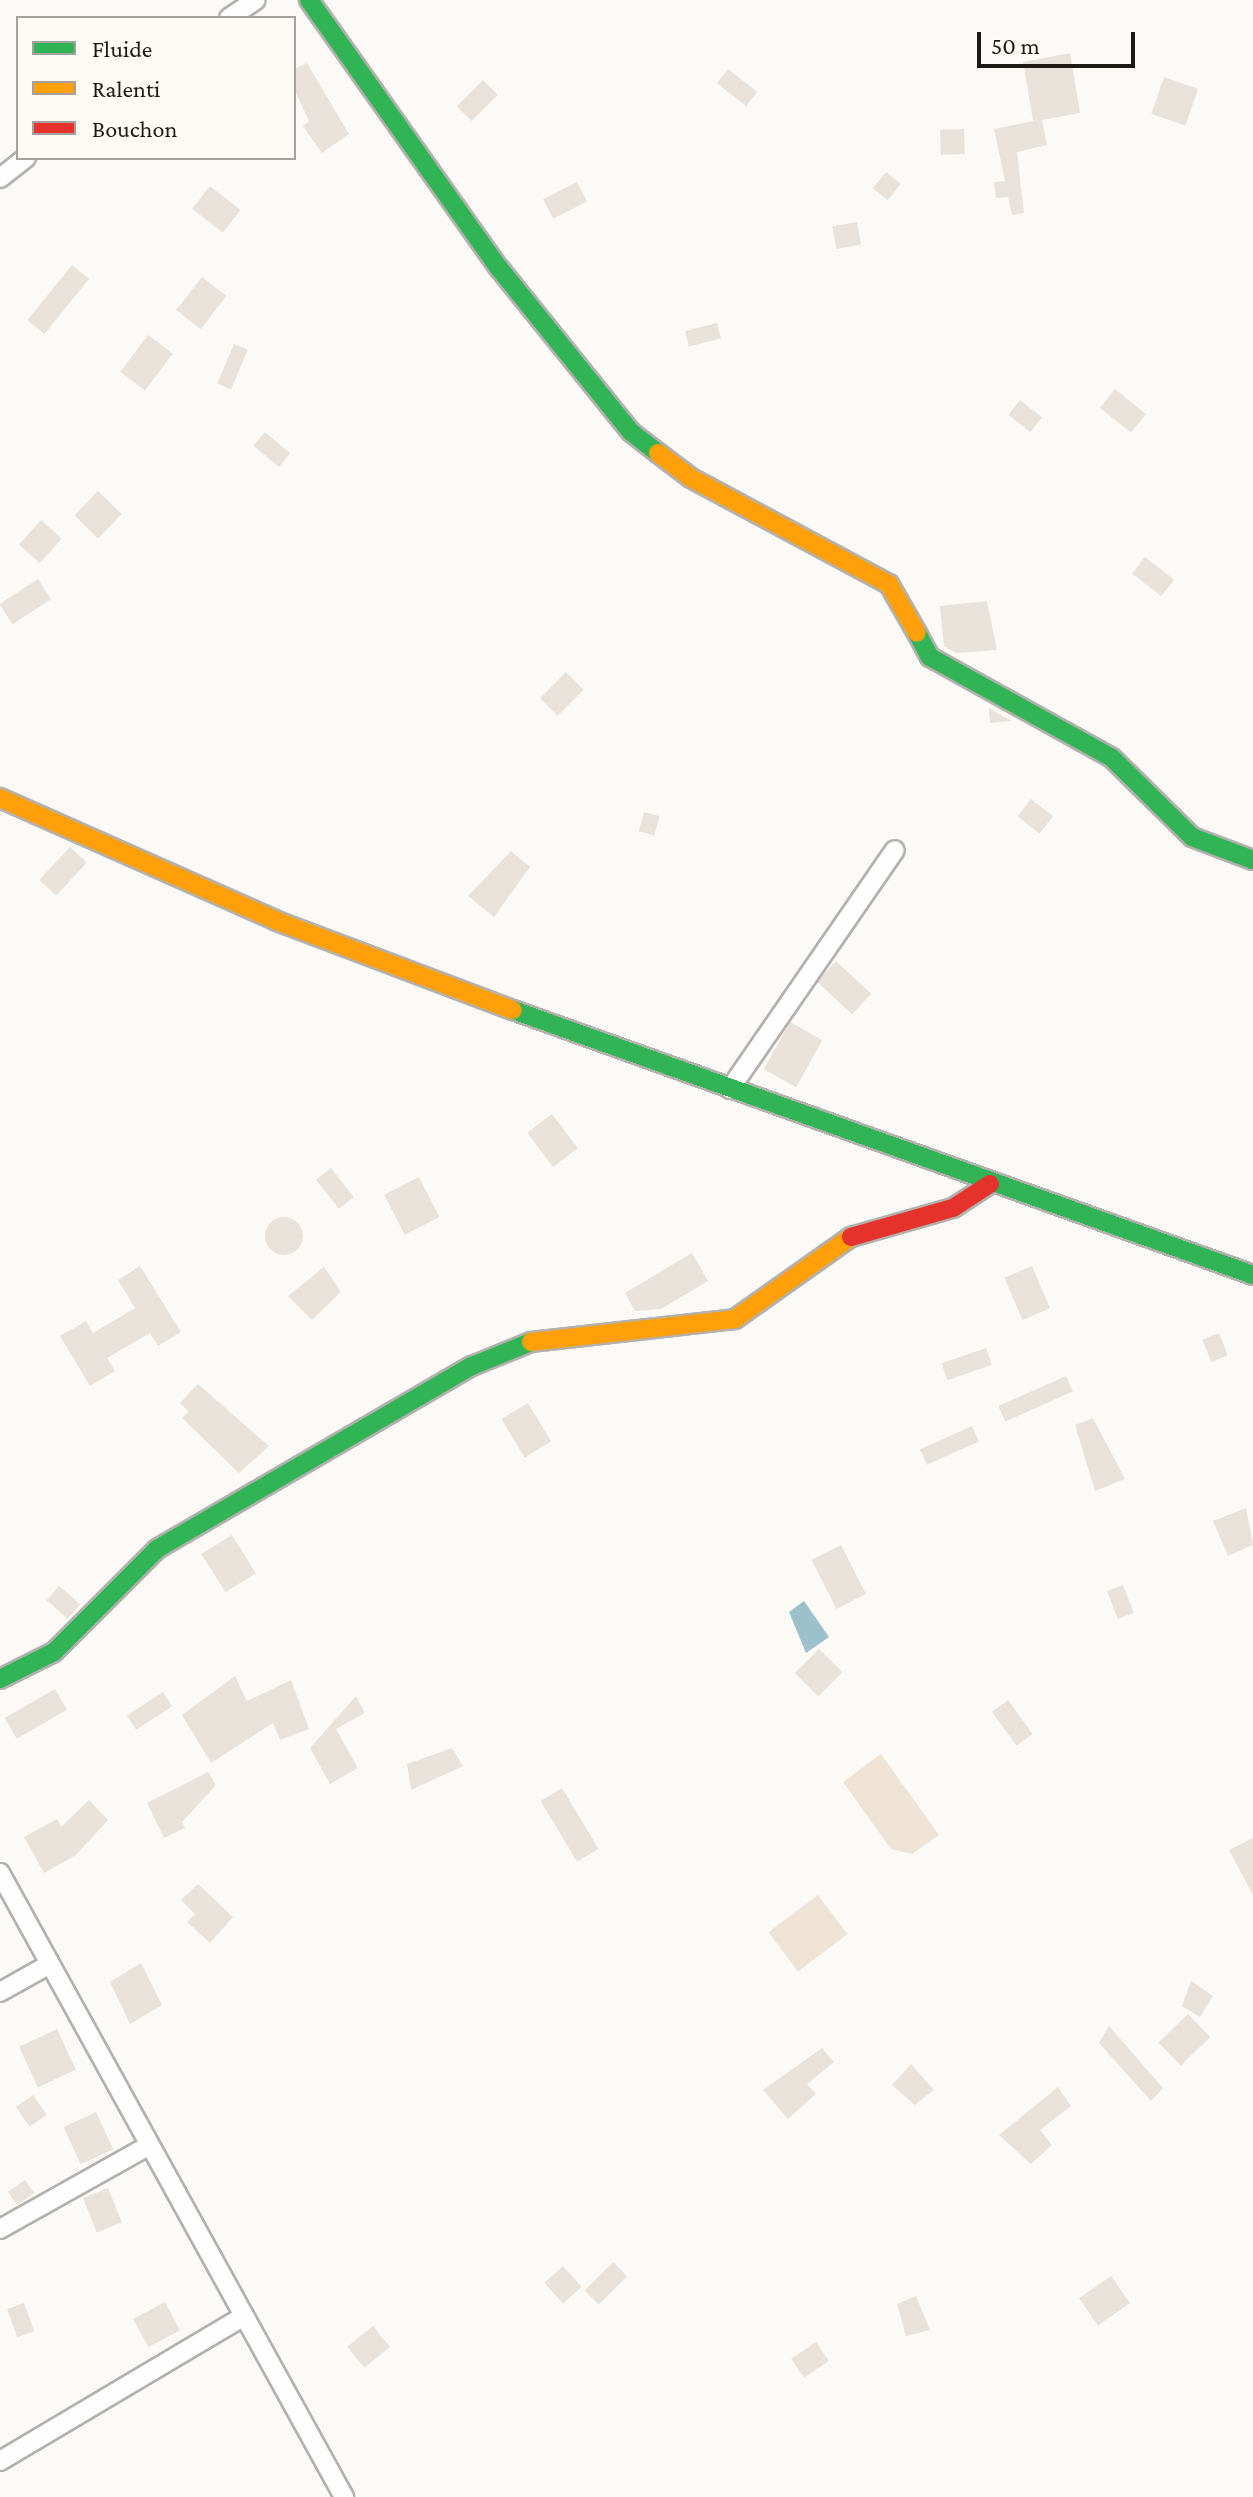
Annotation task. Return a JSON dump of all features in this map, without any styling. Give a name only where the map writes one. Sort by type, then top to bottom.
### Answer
[{"type":"street","points":[[232,16],[256,0]]},
{"type":"street","points":[[309,0],[499,268],[631,432],[691,478],[889,584],[930,657],[1112,758],[1192,837],[1253,860]]},
{"type":"street","points":[[0,178],[23,160]]},
{"type":"street","points":[[0,798],[277,921],[990,1184],[1253,1275]]},
{"type":"street","points":[[730,1089],[895,850]]},
{"type":"street","points":[[0,1679],[54,1652],[157,1549],[472,1366],[523,1344],[582,1332],[735,1319],[835,1242],[953,1208],[990,1184]]},
{"type":"street","points":[[0,1873],[244,2316],[337,2495]]},
{"type":"street","points":[[0,1992],[50,1964]]},
{"type":"street","points":[[0,2229],[148,2146]]},
{"type":"street","points":[[0,2461],[244,2316]]},
{"type":"shaded area","points":[[881,1754],[939,1835],[912,1854],[891,1849],[843,1782]]},
{"type":"shaded area","points":[[818,1895],[847,1934],[798,1971],[768,1932]]},
{"type":"water","points":[[804,1601],[829,1637],[806,1653],[789,1612]]},
{"type":"building","points":[[1070,53],[1080,113],[1042,120],[1047,145],[1017,152],[1024,213],[1012,215],[1008,197],[996,198],[994,182],[1005,181],[994,129],[1033,121],[1023,62]]},
{"type":"building","points":[[307,63],[349,134],[322,153],[303,126],[309,121],[296,93],[296,68]]},
{"type":"building","points":[[728,69],[757,92],[746,106],[717,83]]},
{"type":"building","points":[[1164,77],[1198,89],[1185,126],[1151,114]]},
{"type":"building","points":[[483,80],[498,95],[472,121],[457,106]]},
{"type":"building","points":[[964,129],[965,154],[941,155],[940,130]]},
{"type":"building","points":[[886,172],[901,184],[888,200],[873,188]]},
{"type":"building","points":[[577,182],[587,202],[553,219],[543,199]]},
{"type":"building","points":[[210,186],[241,210],[223,233],[192,209]]},
{"type":"building","points":[[857,222],[861,245],[836,249],[832,226]]},
{"type":"building","points":[[72,265],[89,279],[44,334],[27,320]]},
{"type":"building","points":[[202,277],[226,296],[201,329],[176,310]]},
{"type":"building","points":[[717,323],[721,339],[689,347],[685,331]]},
{"type":"building","points":[[148,335],[173,354],[145,390],[120,372]]},
{"type":"building","points":[[234,344],[248,350],[231,389],[217,384]]},
{"type":"building","points":[[1115,389],[1146,414],[1131,433],[1100,408]]},
{"type":"building","points":[[1020,400],[1042,417],[1030,432],[1008,415]]},
{"type":"building","points":[[265,432],[290,453],[279,467],[253,446]]},
{"type":"building","points":[[98,491],[122,514],[98,538],[74,515]]},
{"type":"building","points":[[41,520],[62,539],[40,563],[19,545]]},
{"type":"building","points":[[1145,557],[1174,580],[1161,596],[1132,574]]},
{"type":"building","points":[[38,579],[51,599],[12,624],[0,604]]},
{"type":"building","points":[[987,601],[997,650],[956,653],[944,646],[940,606]]},
{"type":"building","points":[[566,672],[584,690],[558,716],[540,698]]},
{"type":"building","points":[[989,708],[1012,721],[990,723]]},
{"type":"building","points":[[1031,799],[1053,816],[1040,834],[1017,816]]},
{"type":"building","points":[[644,812],[659,816],[654,835],[639,831]]},
{"type":"building","points":[[70,847],[87,863],[56,896],[39,880]]},
{"type":"building","points":[[511,851],[530,867],[494,917],[468,896]]},
{"type":"building","points":[[836,961],[871,994],[852,1014],[817,981]]},
{"type":"building","points":[[790,1022],[822,1040],[796,1087],[764,1069]]},
{"type":"building","points":[[552,1114],[578,1148],[553,1167],[527,1133]]},
{"type":"building","points":[[331,1168],[354,1197],[339,1209],[316,1180]]},
{"type":"building","points":[[419,1177],[439,1217],[405,1235],[384,1195]]},
{"type":"building","points":[[284,1217],[297,1223],[303,1236],[297,1249],[284,1255],[271,1249],[265,1236],[271,1223]]},
{"type":"building","points":[[692,1253],[708,1281],[661,1309],[635,1311],[625,1293]]},
{"type":"building","points":[[140,1266],[181,1332],[158,1346],[150,1333],[107,1358],[115,1371],[90,1386],[60,1336],[86,1321],[93,1333],[135,1308],[118,1280]]},
{"type":"building","points":[[1032,1266],[1050,1308],[1022,1320],[1004,1278]]},
{"type":"building","points":[[324,1267],[341,1292],[312,1320],[288,1296]]},
{"type":"building","points":[[1219,1333],[1228,1355],[1211,1362],[1202,1340]]},
{"type":"building","points":[[986,1348],[992,1365],[947,1380],[942,1363]]},
{"type":"building","points":[[1066,1376],[1073,1392],[1005,1422],[998,1406]]},
{"type":"building","points":[[198,1384],[269,1446],[239,1473],[182,1418],[189,1412],[180,1403]]},
{"type":"building","points":[[528,1403],[551,1442],[525,1458],[501,1419]]},
{"type":"building","points":[[1093,1418],[1125,1479],[1095,1491],[1075,1425]]},
{"type":"building","points":[[972,1426],[979,1442],[927,1465],[920,1449]]},
{"type":"building","points":[[1246,1508],[1253,1545],[1228,1556],[1213,1521]]},
{"type":"building","points":[[232,1535],[256,1573],[225,1592],[201,1554]]},
{"type":"building","points":[[841,1545],[866,1594],[837,1609],[812,1560]]},
{"type":"building","points":[[1123,1585],[1134,1613],[1118,1619],[1107,1591]]},
{"type":"building","points":[[59,1586],[80,1604],[68,1619],[47,1600]]},
{"type":"building","points":[[819,1649],[842,1672],[818,1696],[795,1673]]},
{"type":"building","points":[[235,1676],[247,1701],[291,1680],[309,1729],[280,1740],[273,1723],[211,1763],[182,1715]]},
{"type":"building","points":[[55,1689],[67,1710],[17,1739],[5,1718]]},
{"type":"building","points":[[163,1692],[172,1706],[136,1730],[127,1715]]},
{"type":"building","points":[[356,1696],[365,1713],[336,1729],[358,1768],[330,1784],[310,1748]]},
{"type":"building","points":[[1008,1700],[1033,1734],[1017,1746],[992,1712]]},
{"type":"building","points":[[452,1748],[463,1766],[411,1790],[407,1764]]},
{"type":"building","points":[[208,1772],[216,1785],[182,1822],[185,1828],[164,1838],[147,1803]]},
{"type":"building","points":[[562,1788],[599,1849],[577,1862],[541,1801]]},
{"type":"building","points":[[89,1800],[108,1820],[76,1855],[44,1873],[24,1837],[57,1819],[61,1827]]},
{"type":"building","points":[[1253,1838],[1253,1895],[1229,1850]]},
{"type":"building","points":[[198,1884],[233,1917],[210,1943],[187,1922],[195,1914],[181,1900]]},
{"type":"building","points":[[141,1963],[162,2005],[130,2024],[110,1982]]},
{"type":"building","points":[[1191,1981],[1213,1996],[1200,2017],[1182,2006]]},
{"type":"building","points":[[1188,2014],[1210,2037],[1181,2065],[1159,2042]]},
{"type":"building","points":[[1109,2026],[1163,2088],[1151,2101],[1099,2043]]},
{"type":"building","points":[[57,2029],[76,2070],[38,2088],[19,2047]]},
{"type":"building","points":[[822,2048],[834,2062],[807,2084],[816,2094],[788,2119],[763,2090]]},
{"type":"building","points":[[911,2064],[934,2090],[915,2105],[892,2085]]},
{"type":"building","points":[[1058,2087],[1071,2106],[1040,2130],[1052,2145],[1031,2164],[999,2135]]},
{"type":"building","points":[[33,2095],[47,2115],[30,2127],[16,2107]]},
{"type":"building","points":[[96,2112],[113,2149],[81,2164],[63,2127]]},
{"type":"building","points":[[25,2180],[34,2193],[17,2205],[8,2192]]},
{"type":"building","points":[[108,2188],[122,2222],[97,2232],[83,2198]]},
{"type":"building","points":[[613,2262],[627,2276],[599,2304],[585,2290]]},
{"type":"building","points":[[563,2266],[582,2287],[563,2304],[544,2283]]},
{"type":"building","points":[[1111,2276],[1130,2303],[1098,2325],[1079,2298]]},
{"type":"building","points":[[916,2296],[930,2330],[906,2336],[897,2304]]},
{"type":"building","points":[[165,2302],[180,2330],[148,2347],[133,2319]]},
{"type":"building","points":[[24,2303],[34,2331],[17,2337],[7,2309]]},
{"type":"building","points":[[373,2326],[390,2347],[364,2368],[347,2347]]},
{"type":"building","points":[[816,2342],[829,2361],[804,2378],[791,2359]]},
{"type":"traffic: fast","points":[[309,0],[499,268],[631,432],[658,453]]},
{"type":"traffic: fast","points":[[917,633],[930,657],[1112,758],[1192,837],[1253,860]]},
{"type":"traffic: fast","points":[[513,1010],[1253,1275]]},
{"type":"traffic: fast","points":[[0,1679],[54,1652],[157,1549],[472,1366],[531,1342]]},
{"type":"traffic: slow","points":[[658,453],[691,478],[889,584],[917,633]]},
{"type":"traffic: slow","points":[[0,798],[277,921],[513,1010]]},
{"type":"traffic: slow","points":[[531,1342],[735,1319],[851,1237]]},
{"type":"traffic: jam","points":[[851,1237],[953,1208],[990,1184]]}]
